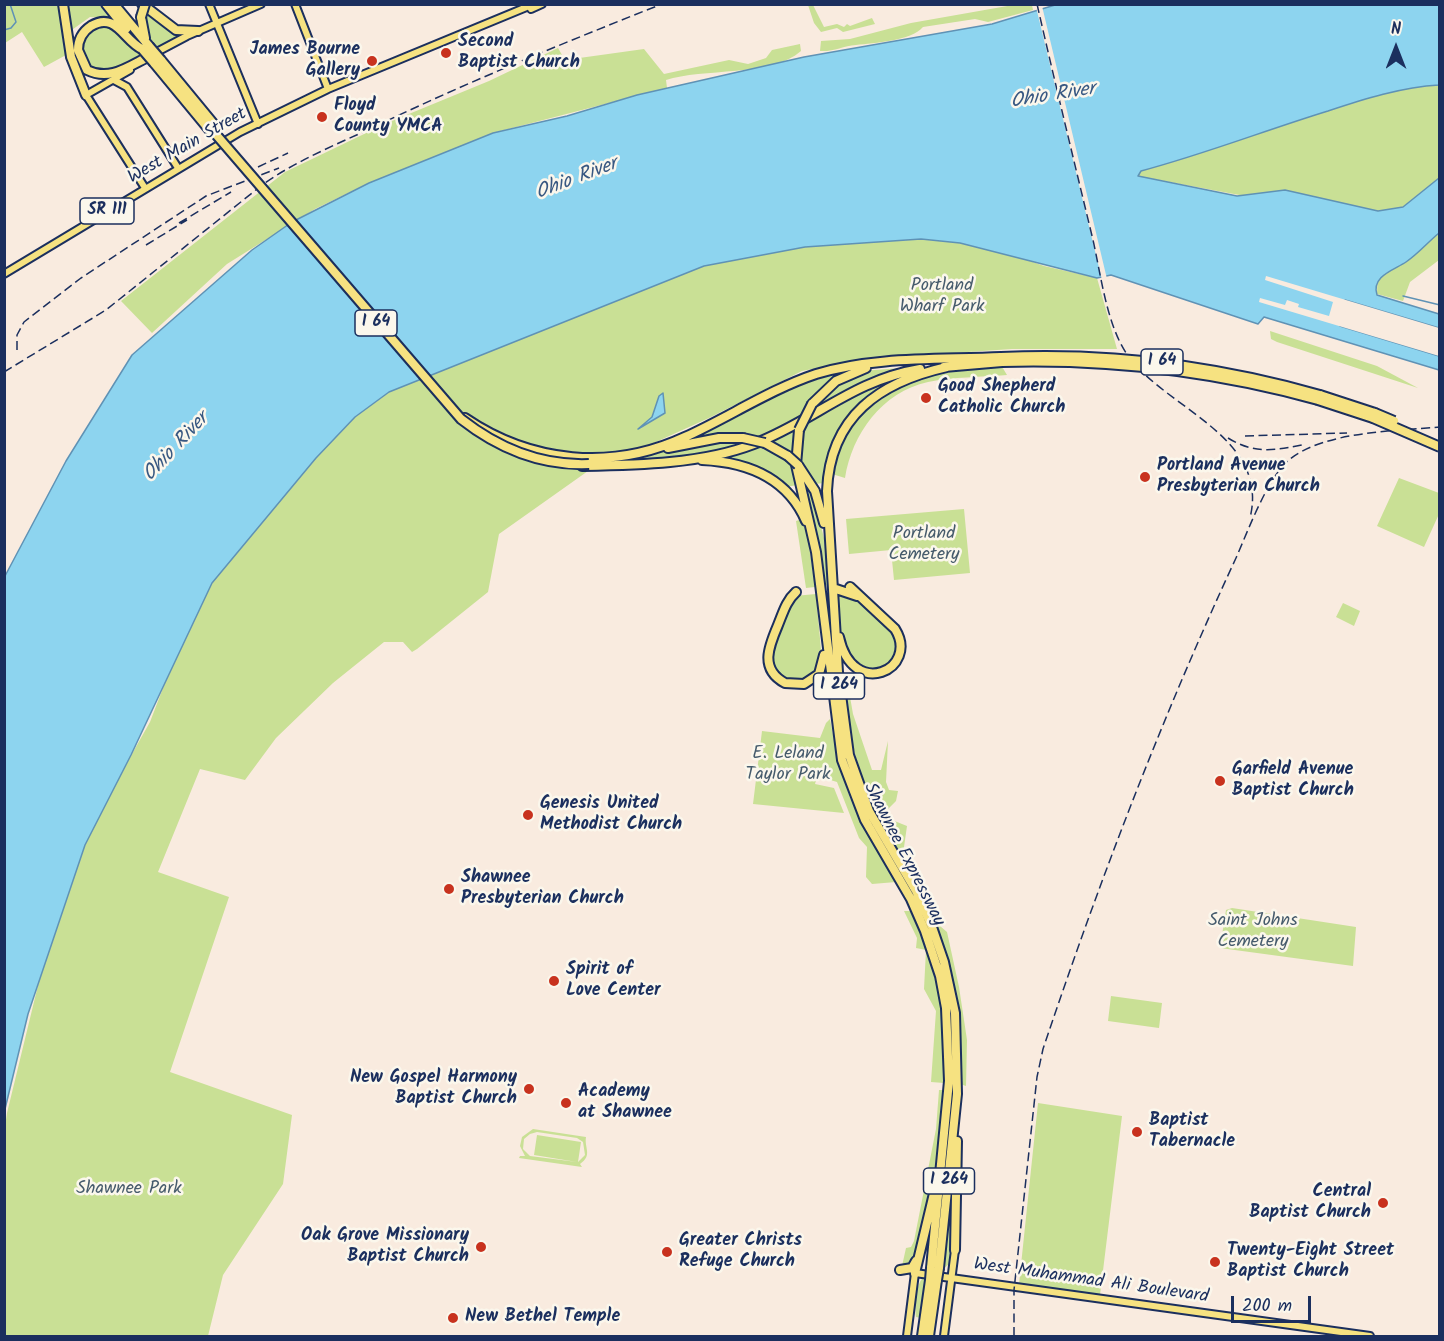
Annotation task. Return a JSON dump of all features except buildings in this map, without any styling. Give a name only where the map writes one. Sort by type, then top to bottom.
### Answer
[{"type":"highway","points":[[63,4],[71,57],[86,95]]},
{"type":"highway","name":"I 64","points":[[107,4],[145,46]]},
{"type":"highway","name":"I 64","points":[[114,4],[155,60],[422,378],[454,409],[494,437],[528,450],[570,458],[609,457],[643,452],[685,437],[813,375],[860,365],[946,364],[1002,359]]},
{"type":"highway","points":[[145,46],[141,17],[144,4],[176,30],[198,31]]},
{"type":"highway","points":[[114,80],[94,77],[80,60],[78,46],[83,33],[94,25],[109,23],[119,27],[145,46]]},
{"type":"highway","points":[[87,70],[100,75],[110,75],[155,60]]},
{"type":"highway","points":[[214,130],[461,418],[485,436],[518,453],[545,461],[588,465],[686,457],[738,448],[776,433],[836,398],[877,378],[967,359]]},
{"type":"highway","name":"I 64","points":[[235,155],[458,418],[486,439],[516,454],[550,463],[588,465],[676,460],[752,445],[787,429],[848,392],[879,379],[967,359],[1074,361],[1160,367],[1243,381],[1319,397],[1440,441]]},
{"type":"highway","points":[[828,539],[828,474],[843,431],[868,402],[898,381],[946,364]]},
{"type":"highway","name":"Shawnee Expressway","points":[[922,1336],[928,1330],[933,1274],[957,1094],[953,1082],[945,1001],[935,960],[917,913],[865,820],[847,778],[839,744],[812,531],[796,465],[799,430],[812,404],[832,384],[858,371],[946,364]]},
{"type":"highway","name":"I 64","points":[[1374,416],[1440,447]]},
{"type":"highway","points":[[643,452],[713,438],[743,438],[765,443],[788,456],[810,480],[817,496],[828,539]]},
{"type":"highway","points":[[676,460],[738,464],[761,472],[791,495],[812,531]]},
{"type":"highway","name":"Shawnee Expressway","points":[[828,539],[834,589],[838,672],[851,762],[869,811],[927,914],[944,962],[953,1000],[957,1043],[953,1082],[948,1092],[933,1274]]},
{"type":"highway","points":[[835,618],[843,652],[853,667],[872,674],[891,667],[900,652],[898,635],[891,625],[858,597],[850,587]]},
{"type":"highway","points":[[834,589],[858,597]]},
{"type":"highway","points":[[786,592],[785,607],[768,654],[770,668],[778,679],[795,685],[812,681],[824,664],[826,644]]},
{"type":"highway","points":[[785,607],[796,592]]},
{"type":"highway","points":[[955,1250],[957,1094]]},
{"type":"highway","points":[[915,1273],[932,1209],[945,1136]]},
{"type":"highway","points":[[900,1270],[912,1268],[918,1257]]},
{"type":"main road","points":[[209,4],[258,124]]},
{"type":"main road","points":[[145,188],[86,95],[155,60],[198,31],[261,4]]},
{"type":"main road","points":[[295,4],[326,90]]},
{"type":"main road","points":[[508,16],[534,4]]},
{"type":"main road","points":[[508,16],[542,4]]},
{"type":"main road","name":"West Main Street","points":[[4,274],[178,168],[258,124],[326,90],[508,16]]},
{"type":"main road","points":[[114,80],[127,87],[178,168]]},
{"type":"main road","points":[[944,1336],[955,1250]]},
{"type":"main road","points":[[907,1336],[915,1273]]},
{"type":"main road","name":"West Muhammad Ali Boulevard","points":[[915,1273],[1370,1336]]},
{"type":"main road","points":[[914,1285],[918,1278],[933,1274]]},
{"type":"green space","points":[[5,5],[99,5],[110,18],[90,17],[62,37],[66,55],[44,67],[22,32],[5,43]]},
{"type":"green space","points":[[808,5],[813,5],[824,27],[837,24],[844,27],[847,24],[850,26],[872,18],[875,24],[843,32],[837,28],[821,32],[814,23]]},
{"type":"green space","points":[[1013,5],[1032,5],[1033,10],[988,22],[975,19],[923,27],[901,38],[820,51],[821,41],[850,39],[911,23]]},
{"type":"green space","points":[[145,10],[166,28],[184,35],[156,48],[146,30]]},
{"type":"green space","points":[[107,25],[123,32],[143,56],[115,72],[91,69],[83,54],[82,41],[85,36],[90,31]]},
{"type":"green space","points":[[800,44],[801,51],[773,65],[681,76],[666,80],[667,88],[493,133],[369,183],[315,209],[227,264],[152,333],[121,301],[285,172],[387,123],[489,81],[558,48],[565,60],[644,49],[664,74],[729,60],[748,64],[766,58],[772,50]]},
{"type":"green space","points":[[1439,77],[1439,178],[1403,207],[1358,217],[1137,176],[1129,170]]},
{"type":"green space","points":[[1439,227],[1439,260],[1410,282],[1403,301],[1377,294],[1378,264]]},
{"type":"green space","name":"Shawnee Park","points":[[921,239],[960,243],[1008,253],[1044,266],[1097,278],[1117,349],[1012,349],[864,359],[802,371],[709,418],[616,460],[720,440],[753,442],[710,453],[612,461],[588,471],[499,534],[488,592],[417,649],[412,652],[403,642],[384,642],[333,683],[276,738],[245,780],[200,769],[158,872],[229,897],[170,1072],[292,1115],[283,1184],[223,1275],[208,1336],[5,1336],[4,1133],[41,973],[89,830],[150,722],[189,620],[224,561],[271,502],[355,417],[389,392],[704,266],[805,247]]},
{"type":"green space","points":[[1270,331],[1377,366],[1418,388],[1277,342],[1271,339]]},
{"type":"green space","points":[[1001,365],[1007,375],[928,382],[897,395],[883,405],[862,431],[854,446],[845,478],[832,474],[842,442],[856,418],[873,400],[917,379]]},
{"type":"green space","points":[[860,367],[824,387],[812,400],[801,419],[760,439],[750,437],[675,445],[811,378]]},
{"type":"green space","points":[[913,367],[860,384],[808,414],[833,385],[862,371]]},
{"type":"green space","points":[[908,375],[874,394],[862,406],[845,432],[825,483],[814,484],[802,467],[798,454],[805,421],[873,384]]},
{"type":"green space","points":[[798,425],[793,457],[766,441]]},
{"type":"green space","points":[[759,444],[793,465],[798,485],[785,487],[780,482],[709,457]]},
{"type":"green space","points":[[1399,478],[1439,493],[1439,514],[1424,547],[1377,526]]},
{"type":"green space","points":[[812,492],[824,538],[829,585],[822,586],[805,493]]},
{"type":"green space","name":"Portland Cemetery","points":[[964,509],[970,573],[894,580],[891,550],[849,554],[846,519]]},
{"type":"green space","points":[[802,519],[808,538],[815,587],[806,588],[796,521]]},
{"type":"green space","points":[[836,593],[864,605],[888,625],[896,637],[897,649],[890,661],[875,672],[854,667],[841,639]]},
{"type":"green space","points":[[816,594],[822,661],[814,676],[795,683],[777,675],[769,654],[794,596]]},
{"type":"green space","points":[[1343,603],[1360,611],[1354,626],[1336,617]]},
{"type":"green space","points":[[846,690],[849,691],[853,714],[872,770],[881,770],[888,741],[886,782],[889,790],[898,791],[896,801],[886,811],[892,820],[907,826],[902,861],[880,821],[856,758],[847,713]]},
{"type":"green space","name":"E. Leland Taylor Park","points":[[830,719],[838,761],[850,798],[896,882],[872,884],[866,877],[867,847],[859,838],[837,782],[817,776],[815,784],[834,788],[844,813],[753,804],[762,731],[820,738]]},
{"type":"green space","name":"Saint Johns Cemetery","points":[[1232,908],[1356,927],[1353,966],[1220,948],[1226,910]]},
{"type":"green space","points":[[904,911],[913,911],[929,953],[940,995],[945,1038],[944,1083],[931,1082],[936,1011],[924,989],[926,950],[916,948],[917,938]]},
{"type":"green space","points":[[929,914],[940,914],[940,926],[947,932],[959,987],[967,1040],[966,1086],[960,1084],[957,1013]]},
{"type":"green space","points":[[1111,996],[1162,1003],[1159,1028],[1108,1021]]},
{"type":"green space","points":[[939,1090],[945,1090],[930,1198],[914,1262],[902,1266],[906,1248],[911,1247],[914,1241],[936,1129]]},
{"type":"green space","points":[[1038,1103],[1122,1116],[1100,1295],[1019,1284]]},
{"type":"green space","points":[[533,1129],[586,1137],[586,1158],[580,1164],[582,1167],[519,1158],[525,1156],[520,1146],[522,1137]],"holes":[[[537,1132],[577,1138],[583,1142],[585,1155],[578,1162],[581,1142],[537,1135],[534,1155],[577,1162],[530,1156],[523,1149],[524,1139]]]},
{"type":"green space","points":[[951,1184],[954,1185],[949,1264],[942,1270]]},
{"type":"green space","points":[[925,1276],[921,1318],[916,1317],[917,1289]]},
{"type":"water","name":"Ohio River","points":[[1055,5],[1439,5],[1439,85],[1397,91],[1355,102],[1141,171],[1138,176],[1237,196],[1285,190],[1378,211],[1403,207],[1439,178],[1439,233],[1410,259],[1380,278],[1376,288],[1377,295],[1439,314],[1439,328],[1345,300],[1340,326],[1439,356],[1439,370],[1264,317],[1258,324],[1111,275],[1097,278],[960,243],[921,239],[805,247],[704,266],[389,392],[355,417],[316,458],[212,583],[131,755],[85,845],[28,1014],[5,1109],[5,576],[66,461],[132,355],[252,250],[292,222],[369,183],[493,133],[567,116],[637,95],[804,57],[992,24]]},
{"type":"water","points":[[663,393],[665,413],[638,429],[652,417],[659,396]]},
{"type":"pier","points":[[1042,6],[1107,279],[1102,280],[1036,7]]},
{"type":"pier","points":[[1266,276],[1439,328],[1439,331],[1347,303],[1342,325],[1440,352],[1439,356],[1259,302],[1260,298],[1285,305],[1287,300],[1299,304],[1298,307],[1329,316],[1333,302],[1265,280]]},
{"type":"waterway","points":[[4,30],[11,28],[16,22],[10,4]]},
{"type":"waterway","points":[[1403,296],[1440,305]]},
{"type":"railway","points":[[4,372],[106,310],[262,185],[289,168],[447,93],[662,4]]},
{"type":"railway","points":[[1037,4],[1115,331],[1129,357],[1146,376],[1231,445],[1245,466],[1252,490],[1250,518]]},
{"type":"railway","points":[[258,167],[288,153]]},
{"type":"railway","points":[[17,350],[17,335],[24,322],[81,278],[206,196],[279,168]]},
{"type":"railway","points":[[179,223],[231,192]]},
{"type":"railway","points":[[146,245],[187,220]]},
{"type":"railway","points":[[1014,1336],[1014,1290],[1037,1077],[1043,1049],[1086,924],[1157,739],[1259,505],[1282,467],[1305,450],[1322,443],[1362,434],[1440,427]]},
{"type":"railway","points":[[1245,436],[1347,433]]},
{"type":"railway","points":[[1228,438],[1248,447],[1266,450],[1306,444]]},
{"type":"place","name":"Second Baptist Church","points":[[446,53]]},
{"type":"place","name":"James Bourne Gallery","points":[[372,61]]},
{"type":"place","name":"Floyd County YMCA","points":[[322,117]]},
{"type":"place","name":"Good Shepherd Catholic Church","points":[[926,398]]},
{"type":"place","name":"Portland Avenue Presbyterian Church","points":[[1145,477]]},
{"type":"place","name":"Garfield Avenue Baptist Church","points":[[1220,781]]},
{"type":"place","name":"Genesis United Methodist Church","points":[[528,815]]},
{"type":"place","name":"Shawnee Presbyterian Church","points":[[449,889]]},
{"type":"place","name":"Spirit of Love Center","points":[[554,981]]},
{"type":"place","name":"New Gospel Harmony Baptist Church","points":[[529,1089]]},
{"type":"place","name":"Academy at Shawnee","points":[[566,1103]]},
{"type":"place","name":"Baptist Tabernacle","points":[[1137,1132]]},
{"type":"place","name":"Central Baptist Church","points":[[1383,1203]]},
{"type":"place","name":"Oak Grove Missionary Baptist Church","points":[[481,1247]]},
{"type":"place","name":"Greater Christs Refuge Church","points":[[667,1252]]},
{"type":"place","name":"Twenty-Eight Street Baptist Church","points":[[1215,1262]]},
{"type":"place","name":"New Bethel Temple","points":[[453,1318]]},
{"type":"park label","name":"Portland Wharf Park","points":[[942,297]]}]
